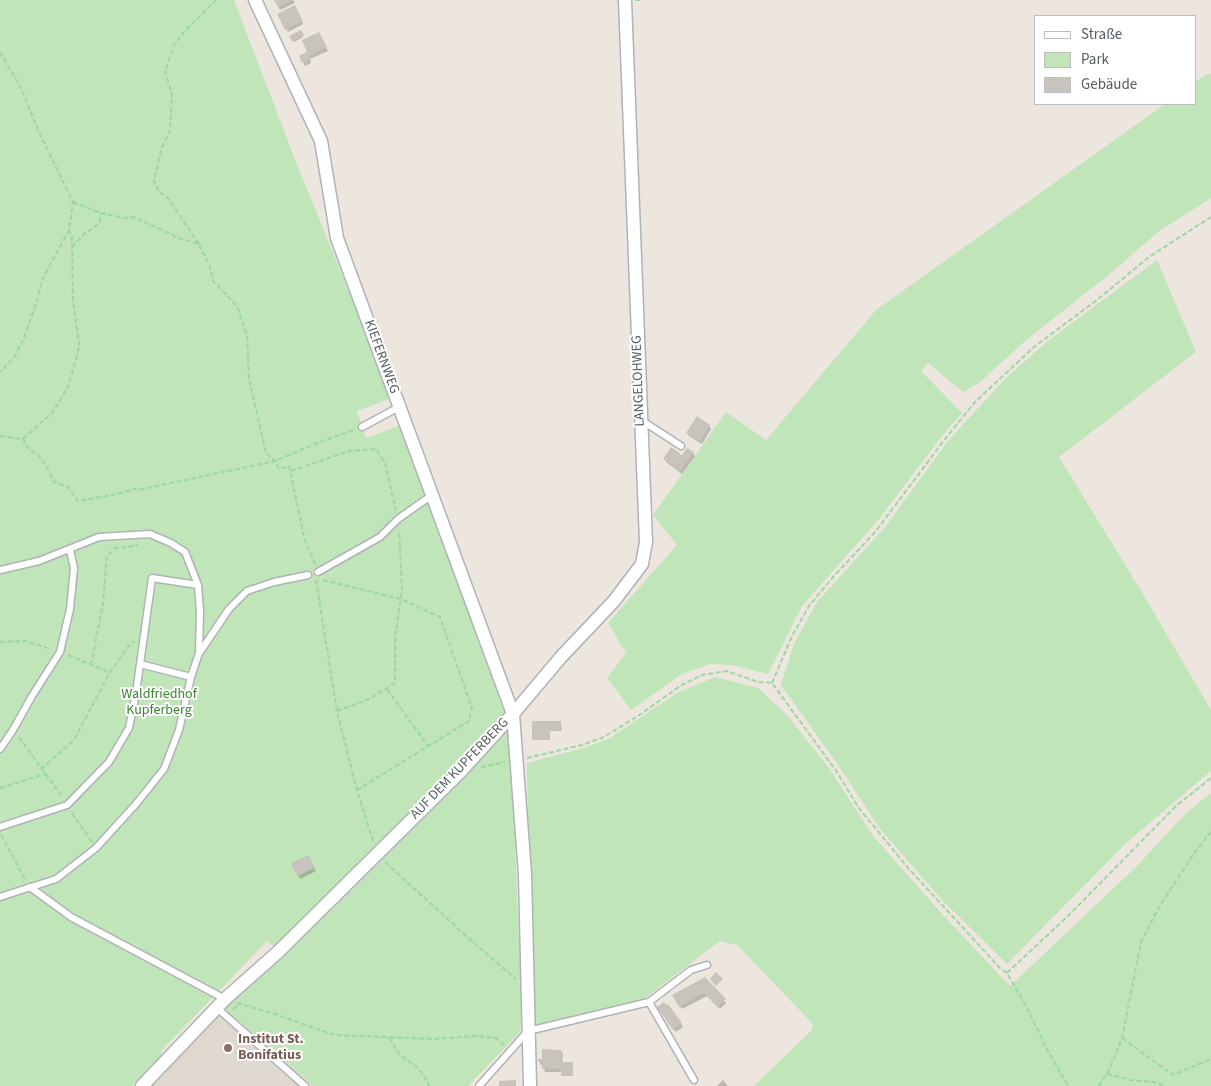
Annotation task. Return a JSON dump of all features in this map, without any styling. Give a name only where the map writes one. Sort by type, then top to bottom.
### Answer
[{"type":"street","name":"KIEFERNWEG","points":[[255,0],[321,141],[337,238],[513,714]]},
{"type":"street","name":"LANGELOHWEG","points":[[513,714],[561,657],[614,601],[642,564],[646,542],[626,0]]},
{"type":"street","name":"AUF DEM KUPFERBERG","points":[[513,714],[525,874],[530,1086]]},
{"type":"street","name":"AUF DEM KUPFERBERG","points":[[142,1086],[221,1004],[278,952],[461,770],[513,714]]},
{"type":"lane","points":[[362,428],[400,407]]},
{"type":"lane","points":[[640,419],[681,446]]},
{"type":"lane","points":[[318,572],[380,537],[398,519],[432,495]]},
{"type":"lane","points":[[0,570],[38,561],[99,537],[150,534],[171,543],[185,552],[198,585],[200,612],[199,653]]},
{"type":"lane","points":[[0,748],[14,730],[32,696],[60,652],[70,609],[74,568],[70,550]]},
{"type":"lane","points":[[0,897],[56,879],[96,848],[136,804],[164,769],[179,730],[191,676],[199,653],[229,609],[247,591],[274,582],[308,575]]},
{"type":"lane","points":[[0,827],[67,805],[109,762],[129,728],[152,578],[198,585]]},
{"type":"lane","points":[[140,664],[191,676]]},
{"type":"lane","points":[[30,887],[71,917],[221,1004],[305,1086]]},
{"type":"lane","points":[[478,1086],[511,1052],[528,1031],[650,1002],[691,970],[707,966]]},
{"type":"lane","points":[[650,1002],[694,1080]]},
{"type":"path","points":[[216,0],[184,32],[174,45],[165,71],[172,94],[170,131],[162,147],[154,181],[158,192],[168,198],[199,244],[210,267],[213,281],[237,306],[247,336],[249,378],[266,454],[275,461],[279,469],[290,466],[304,537],[318,572]]},
{"type":"path","points":[[0,52],[18,82],[38,130],[74,202],[69,230],[42,280],[24,338],[14,356],[0,372]]},
{"type":"path","points":[[74,202],[102,213],[124,218],[134,217],[178,238],[199,244]]},
{"type":"path","points":[[71,248],[83,235],[100,224],[102,213]]},
{"type":"path","points":[[772,683],[792,636],[809,606],[834,576],[876,532],[975,402],[1034,347],[1098,299],[1149,257],[1211,217]]},
{"type":"path","points":[[0,436],[23,438],[53,412],[68,387],[79,343],[73,301],[72,236],[69,230]]},
{"type":"path","points":[[23,438],[28,448],[38,455],[45,464],[54,482],[68,487],[78,501],[117,494],[134,488],[138,490],[275,461],[317,443],[362,428]]},
{"type":"path","points":[[291,471],[349,451],[376,449],[385,463],[398,519],[402,590],[395,638],[395,683],[369,699],[337,710]]},
{"type":"path","points":[[92,665],[103,603],[107,556],[116,548],[136,546],[139,534]]},
{"type":"path","points":[[357,790],[469,722],[472,708],[440,617],[401,600],[316,578],[337,710],[357,790],[377,854],[466,937],[527,988]]},
{"type":"path","points":[[41,769],[74,740],[110,672],[131,643],[142,640]]},
{"type":"path","points":[[461,770],[582,745],[604,737],[641,714],[680,686],[702,675],[726,671],[758,682],[772,683],[837,772],[858,807],[909,869],[1000,968],[1007,973],[1068,1086]]},
{"type":"path","points":[[387,688],[428,746]]},
{"type":"path","points":[[14,730],[59,792]]},
{"type":"path","points":[[0,788],[45,774]]},
{"type":"path","points":[[1007,973],[1069,915],[1176,806],[1211,778]]},
{"type":"path","points":[[67,805],[96,848]]},
{"type":"path","points":[[1099,1086],[1122,1038],[1141,942],[1159,907],[1195,852],[1211,832]]},
{"type":"path","points":[[0,833],[30,887]]},
{"type":"path","points":[[221,1004],[275,1014],[334,1036],[434,1039],[475,1036],[496,1038],[511,1052]]},
{"type":"path","points":[[389,1038],[400,1054],[418,1068],[429,1086]]},
{"type":"path","points":[[1122,1038],[1174,1075],[1211,1058]]},
{"type":"path","points":[[1106,1074],[1131,1080],[1154,1082],[1165,1086]]},
{"type":"shaded area","name":"Institut St. Bonifatius","points":[[225,1010],[314,1086],[147,1086]]},
{"type":"green space","name":"Waldfriedhof Kupferberg","points":[[0,0],[234,0],[296,162],[432,495],[478,640],[511,730],[518,923],[523,997],[520,1032],[468,1086],[314,1086],[222,1007],[283,954],[267,941],[161,1051],[162,1057],[132,1086],[0,1086]],"holes":[[[389,399],[399,426],[366,438],[357,411]]]},
{"type":"green space","points":[[1211,74],[1211,198],[1158,232],[1111,273],[1025,341],[980,382],[963,392],[928,363],[921,371],[962,413],[942,436],[879,519],[802,606],[768,674],[732,665],[710,664],[682,674],[631,710],[607,678],[626,653],[608,623],[677,545],[653,515],[726,412],[766,440],[876,310],[1164,105],[1196,105],[1196,81],[1205,75]]},
{"type":"green space","points":[[1157,260],[1196,352],[1059,457],[1211,710],[1211,771],[1127,842],[1007,964],[942,900],[881,830],[839,766],[781,685],[794,644],[817,602],[886,526],[947,442],[1006,378],[1049,340]]},
{"type":"green space","points":[[715,677],[758,688],[786,714],[829,768],[873,836],[943,915],[1010,986],[1136,867],[1186,813],[1211,793],[1211,1086],[754,1086],[811,1031],[813,1026],[737,945],[720,941],[636,1003],[534,1027],[531,1022],[527,763],[590,746],[610,738],[677,693]]},
{"type":"building","points":[[274,0],[293,0],[278,7]]},
{"type":"building","points":[[295,5],[303,21],[285,30],[277,14]]},
{"type":"building","points":[[301,30],[304,35],[292,41],[289,36]]},
{"type":"building","points":[[319,32],[327,47],[309,56],[311,59],[302,63],[299,56],[307,52],[302,40]]},
{"type":"building","points":[[697,416],[710,425],[700,441],[686,433]]},
{"type":"building","points":[[671,447],[682,455],[687,448],[694,452],[680,471],[663,459]]},
{"type":"building","points":[[532,721],[561,721],[562,730],[550,731],[550,740],[532,740]]},
{"type":"building","points":[[309,855],[315,868],[297,876],[291,863]]},
{"type":"building","points":[[716,972],[723,979],[716,986],[710,979]]},
{"type":"building","points":[[705,977],[726,999],[717,1007],[704,993],[679,1007],[672,995]]},
{"type":"building","points":[[664,1002],[666,1005],[668,1004],[682,1023],[673,1030],[657,1007]]},
{"type":"building","points":[[542,1049],[562,1050],[561,1062],[573,1062],[573,1076],[561,1076],[561,1069],[542,1069],[542,1062],[538,1062],[538,1059],[542,1059]]},
{"type":"building","points":[[516,1080],[516,1086],[499,1086],[499,1081]]},
{"type":"place","name":"Institut St. Bonifatius","points":[[228,1048]]}]
